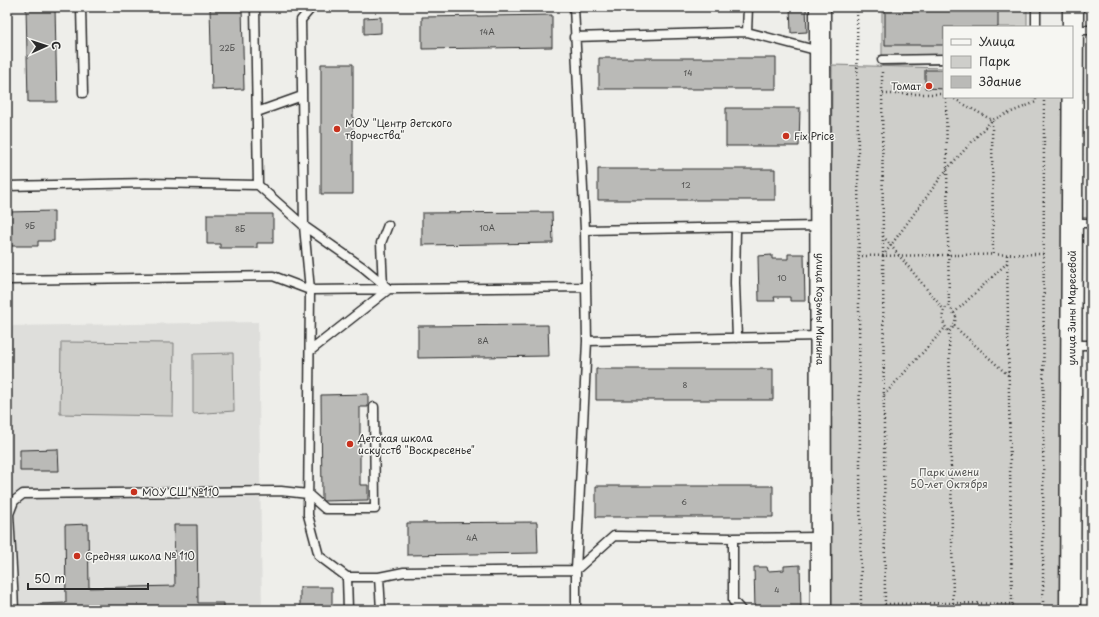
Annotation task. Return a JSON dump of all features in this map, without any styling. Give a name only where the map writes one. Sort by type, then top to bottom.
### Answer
[{"type":"street","name":"улица Козьмы Минина","points":[[820,7],[821,610]]},
{"type":"street","name":"улица Зины Маресевой","points":[[1070,610],[1072,224],[1083,30],[1073,7]]},
{"type":"lane","points":[[81,7],[83,93]]},
{"type":"lane","points":[[255,7],[258,185]]},
{"type":"lane","points":[[312,7],[301,20],[304,226],[310,290],[308,515],[319,556],[347,577],[379,577],[404,572],[576,570],[614,536],[733,538],[821,537]]},
{"type":"lane","points":[[574,7],[574,37],[585,230],[587,341],[576,570],[576,610]]},
{"type":"lane","points":[[747,32],[748,7]]},
{"type":"lane","points":[[1036,7],[1036,26]]},
{"type":"lane","points":[[574,37],[747,32],[820,51]]},
{"type":"lane","points":[[882,60],[943,59]]},
{"type":"lane","points":[[257,112],[302,96]]},
{"type":"lane","points":[[7,186],[146,183],[258,185],[304,226],[364,268],[385,288]]},
{"type":"lane","points":[[1072,224],[1092,223]]},
{"type":"lane","points":[[385,288],[382,243],[388,226]]},
{"type":"lane","points":[[585,230],[820,226]]},
{"type":"lane","points":[[736,228],[735,283],[738,338]]},
{"type":"lane","points":[[7,280],[273,276],[310,290],[586,287]]},
{"type":"lane","points":[[310,351],[385,288]]},
{"type":"lane","points":[[587,341],[821,336]]},
{"type":"lane","points":[[1072,345],[1092,345]]},
{"type":"lane","points":[[14,610],[10,584],[9,514],[14,501],[23,494],[281,491],[308,494],[325,509],[375,509],[374,407]]},
{"type":"lane","points":[[733,538],[733,601],[741,610]]},
{"type":"lane","points":[[347,577],[348,610]]},
{"type":"lane","points":[[379,577],[381,610]]},
{"type":"path","points":[[857,7],[861,610]]},
{"type":"path","points":[[882,60],[885,610]]},
{"type":"path","points":[[882,94],[943,94]]},
{"type":"path","points":[[946,98],[949,306],[956,317],[954,326],[950,332],[953,603]]},
{"type":"path","points":[[953,98],[992,120]]},
{"type":"path","points":[[883,256],[947,169],[992,120],[1036,102],[1036,98]]},
{"type":"path","points":[[1043,610],[1044,98]]},
{"type":"path","points":[[992,120],[993,255]]},
{"type":"path","points":[[883,236],[944,310],[943,320],[945,328],[950,332]]},
{"type":"path","points":[[858,256],[1044,254]]},
{"type":"path","points":[[1007,255],[1012,604]]},
{"type":"path","points":[[954,313],[1007,263]]},
{"type":"path","points":[[944,310],[949,306]]},
{"type":"path","points":[[954,326],[1009,376]]},
{"type":"path","points":[[884,395],[945,328]]},
{"type":"path","points":[[885,604],[1012,604],[1020,610]]},
{"type":"shaded area","name":"МОУ СШ №110","points":[[258,322],[262,610],[7,610],[7,326]]},
{"type":"green space","points":[[882,7],[1027,7],[1027,26],[943,26],[943,64],[882,66]]},
{"type":"green space","name":"Парк имени 50-лет Октября","points":[[832,65],[943,68],[943,98],[1069,98],[1067,610],[829,610]]},
{"type":"green space","points":[[61,342],[174,343],[173,416],[60,414]]},
{"type":"green space","points":[[233,353],[234,411],[193,414],[193,354]]},
{"type":"building","points":[[26,7],[55,7],[57,102],[28,102]]},
{"type":"building","points":[[210,7],[242,7],[244,89],[212,90]]},
{"type":"building","points":[[790,7],[806,7],[807,32],[791,33]]},
{"type":"building","points":[[885,7],[998,7],[998,26],[943,26],[943,45],[885,45]]},
{"type":"building","points":[[552,15],[552,47],[422,49],[422,17]]},
{"type":"building","points":[[381,17],[381,33],[364,34],[364,18]]},
{"type":"building","points":[[599,58],[776,58],[776,89],[599,89]]},
{"type":"building","name":"МОУ \"Центр детского творчества\"","points":[[321,64],[353,64],[353,194],[321,194]]},
{"type":"building","points":[[925,70],[943,70],[943,89],[925,88]]},
{"type":"building","points":[[726,108],[800,108],[799,146],[726,146]]},
{"type":"building","points":[[598,169],[775,169],[775,200],[598,200]]},
{"type":"building","points":[[54,211],[54,241],[38,241],[38,246],[7,246],[7,212]]},
{"type":"building","points":[[552,212],[553,243],[422,245],[422,213]]},
{"type":"building","points":[[207,214],[273,214],[273,243],[257,243],[257,248],[220,248],[220,244],[207,244]]},
{"type":"building","points":[[788,254],[804,254],[805,301],[790,301],[790,297],[774,297],[775,301],[759,301],[758,256],[772,255],[772,259],[788,259]]},
{"type":"building","points":[[548,325],[549,356],[418,358],[418,326]]},
{"type":"building","points":[[596,369],[773,369],[773,400],[596,400]]},
{"type":"building","points":[[368,394],[368,407],[360,407],[360,485],[368,485],[368,500],[322,501],[321,395]]},
{"type":"building","points":[[58,449],[59,471],[20,471],[20,450]]},
{"type":"building","points":[[596,486],[773,486],[773,517],[596,517]]},
{"type":"building","points":[[537,522],[538,553],[407,555],[407,523]]},
{"type":"building","name":"Средняя школа № 110","points":[[88,524],[89,588],[175,586],[174,525],[197,525],[198,603],[224,603],[224,610],[38,610],[38,604],[66,603],[65,525]]},
{"type":"building","points":[[800,565],[801,610],[785,610],[785,608],[755,610],[754,567],[767,567],[768,571],[784,570],[784,566]]},
{"type":"building","points":[[300,587],[332,587],[332,610],[300,610]]},
{"type":"building","points":[[966,608],[966,610],[915,610]]},
{"type":"place","name":"Томат","points":[[929,86]]},
{"type":"place","name":"МОУ \"Центр детского творчества\"","points":[[337,129]]},
{"type":"place","name":"Fix Price","points":[[786,136]]},
{"type":"place","name":"Детская школа искусств \"Воскресенье\"","points":[[350,444]]},
{"type":"place","name":"МОУ СШ №110","points":[[134,492]]},
{"type":"place","name":"Средняя школа № 110","points":[[77,556]]}]
